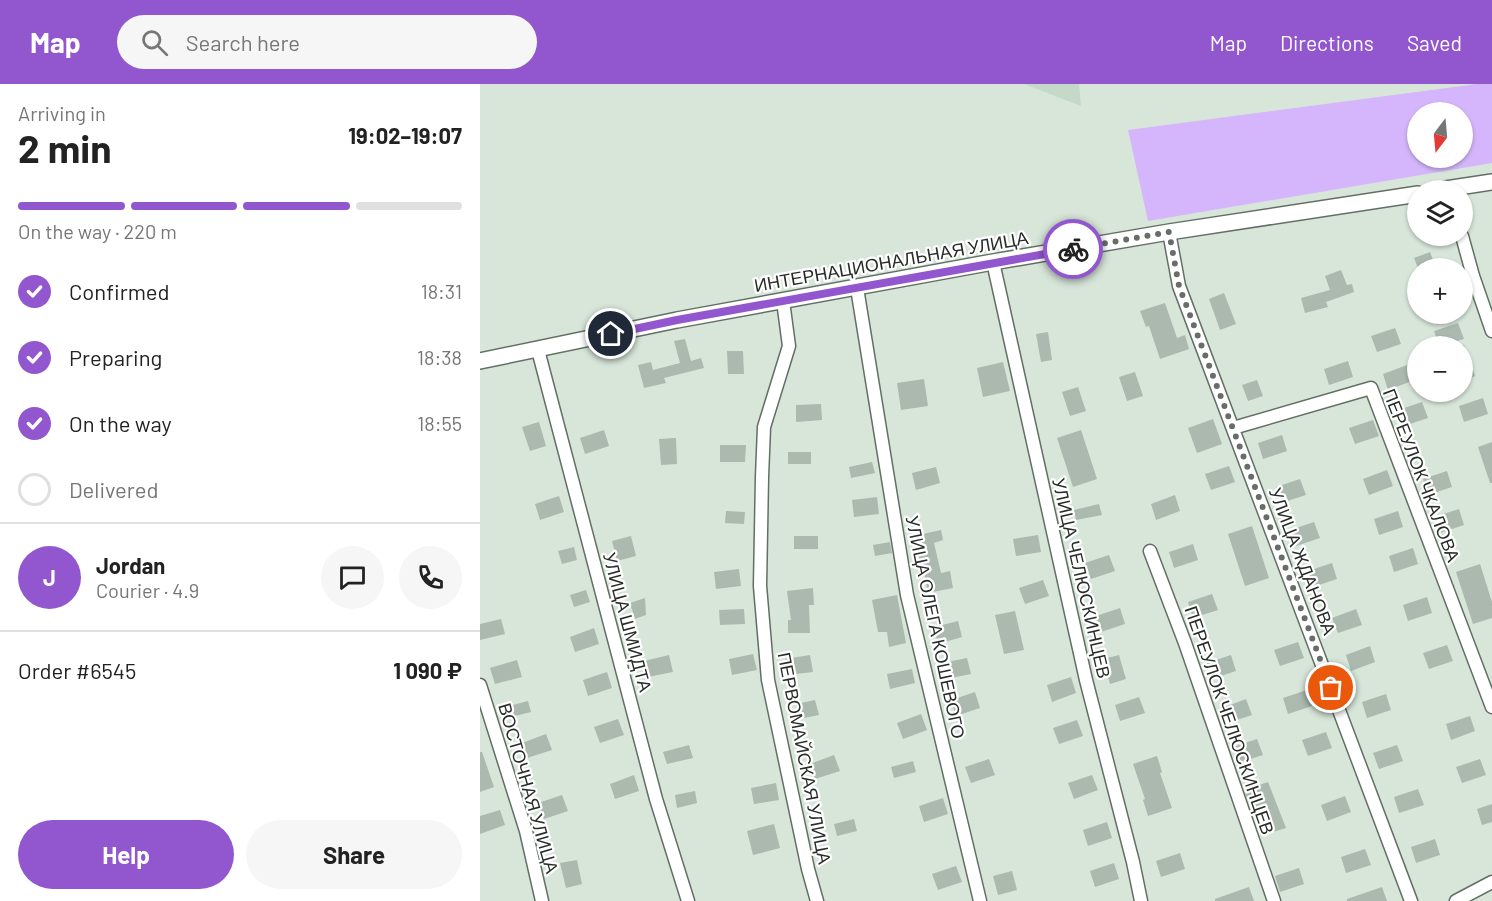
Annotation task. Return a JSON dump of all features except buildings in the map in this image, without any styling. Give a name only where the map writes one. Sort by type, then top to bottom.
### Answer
[{"type":"street","points":[[1473,185],[1492,182]]},
{"type":"street","name":"ИНТЕРНАЦИОНАЛЬНАЯ УЛИЦА","points":[[480,361],[677,320],[993,262],[1407,196]]},
{"type":"street","name":"УЛИЦА ЖДАНОВА","points":[[1169,232],[1179,286],[1411,901]]},
{"type":"street","points":[[1465,246],[1492,331]]},
{"type":"street","name":"УЛИЦА ЧЕЛЮСКИНЦЕВ","points":[[993,262],[1086,680],[1142,901]]},
{"type":"street","name":"УЛИЦА ОЛЕГА КОШЕВОГО","points":[[857,288],[907,595],[981,901]]},
{"type":"street","name":"ПЕРВОМАЙСКАЯ УЛИЦА","points":[[783,301],[789,346],[764,427],[760,586],[768,680],[808,869],[817,901]]},
{"type":"street","name":"УЛИЦА ШМИДТА","points":[[538,350],[656,800],[688,901]]},
{"type":"street","name":"ПЕРЕУЛОК ЧКАЛОВА","points":[[1233,428],[1371,388],[1492,707]]},
{"type":"street","name":"ПЕРЕУЛОК ЧЕЛЮСКИНЦЕВ","points":[[1150,550],[1185,643],[1274,901]]},
{"type":"street","name":"ВОСТОЧНАЯ УЛИЦА","points":[[480,685],[526,831],[542,901]]},
{"type":"street","points":[[1456,901],[1492,882]]},
{"type":"shaded area","points":[[1024,84],[1079,84],[1081,106]]},
{"type":"shaded area","points":[[1477,84],[1492,84],[1492,163],[1473,166],[1473,102],[1407,102],[1407,168],[1462,168],[1148,221],[1128,130]]},
{"type":"way so far","points":[[1073,249],[1169,232],[1179,286],[1331,688]]},
{"type":"route","points":[[611,334],[677,320],[1073,249]]}]
